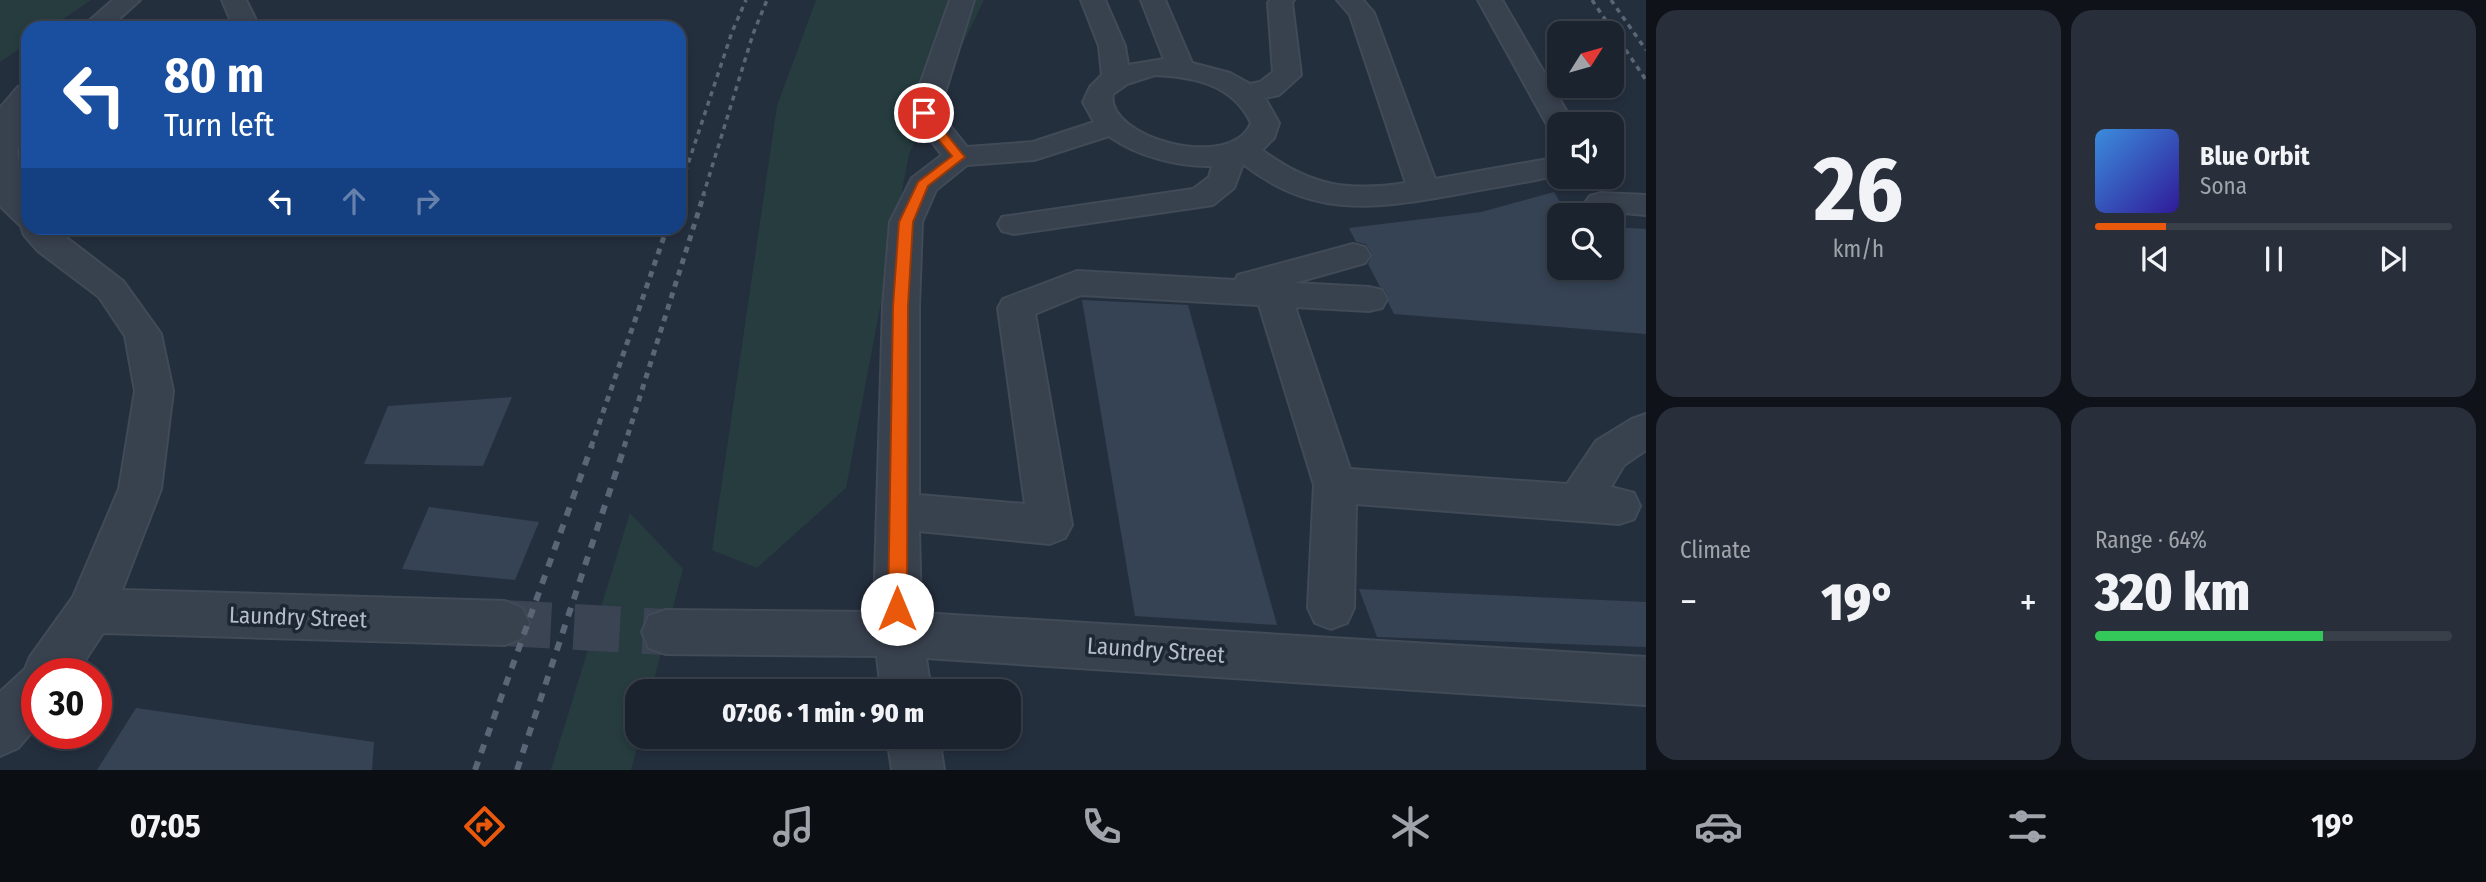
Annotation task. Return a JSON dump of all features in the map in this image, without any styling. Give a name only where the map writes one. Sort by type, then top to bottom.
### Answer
[{"type":"street","points":[[102,21],[128,0]]},
{"type":"street","points":[[233,0],[244,21]]},
{"type":"street","points":[[959,157],[924,113],[962,0]]},
{"type":"street","points":[[1093,0],[1112,46],[1116,76]]},
{"type":"street","points":[[1153,0],[1180,68]]},
{"type":"street","points":[[1246,93],[1269,89],[1287,75],[1280,3],[1282,0]]},
{"type":"street","points":[[1349,0],[1362,13],[1424,190]]},
{"type":"street","points":[[1490,0],[1553,112]]},
{"type":"street","points":[[1180,68],[1227,81],[1246,93],[1260,107],[1265,123],[1259,138],[1236,151],[1188,156],[1157,149],[1131,139],[1112,125],[1101,110],[1099,97],[1105,85],[1116,76],[1133,69],[1180,68]]},
{"type":"street","points":[[12,205],[2,152],[13,110],[21,101]]},
{"type":"street","points":[[904,679],[898,634],[897,511],[901,306],[906,222],[923,184],[959,157],[1034,150],[1067,142],[1112,125]]},
{"type":"street","points":[[1236,151],[1284,179],[1327,195],[1361,200],[1547,168]]},
{"type":"street","points":[[1014,224],[1202,198],[1223,181],[1236,151]]},
{"type":"street","points":[[1624,205],[1646,205]]},
{"type":"street","points":[[43,235],[111,289],[143,334],[154,391],[141,489],[91,611],[58,658]]},
{"type":"street","points":[[1220,291],[1353,255]]},
{"type":"street","points":[[897,511],[1050,525],[1016,308],[1077,284],[1369,299]]},
{"type":"street","points":[[1273,294],[1335,485],[1331,608]]},
{"type":"street","points":[[1578,503],[1610,453],[1646,430]]},
{"type":"street","points":[[1335,485],[1619,506]]},
{"type":"street","name":"Laundry Street","points":[[91,611],[505,623]]},
{"type":"street","name":"Laundry Street","points":[[666,632],[898,634],[1646,681]]},
{"type":"street","points":[[0,730],[21,706]]},
{"type":"street","points":[[915,749],[918,770]]},
{"type":"green space","points":[[0,0],[91,0],[60,21],[21,21],[21,48],[0,62]]},
{"type":"green space","points":[[816,0],[984,0],[909,154],[846,488],[757,568],[712,550],[777,106]]},
{"type":"green space","points":[[630,513],[683,569],[654,679],[625,679],[625,749],[637,749],[631,770],[551,770]]},
{"type":"building","points":[[1554,192],[1561,203],[1547,203],[1547,280],[1624,280],[1624,228],[1646,229],[1646,334],[1394,314],[1388,302],[1389,298],[1368,264],[1372,254],[1366,244],[1356,242],[1349,228],[1481,212]]},
{"type":"building","points":[[1082,300],[1188,305],[1277,625],[1135,616]]},
{"type":"building","points":[[512,397],[483,466],[364,464],[388,406]]},
{"type":"building","points":[[429,507],[539,522],[515,580],[402,569]]},
{"type":"building","points":[[1359,589],[1646,602],[1646,647],[1377,637]]},
{"type":"building","points":[[136,708],[374,742],[372,770],[97,770]]},
{"type":"tunnel","points":[[505,623],[666,632]]},
{"type":"railway","points":[[686,170],[732,32],[746,0]]},
{"type":"railway","points":[[703,196],[753,34],[767,0]]},
{"type":"railway","points":[[1592,0],[1646,80]]},
{"type":"railway","points":[[1611,0],[1646,50]]},
{"type":"railway","points":[[624,447],[704,194]]},
{"type":"railway","points":[[591,447],[665,235]]},
{"type":"railway","points":[[475,770],[592,445]]},
{"type":"railway","points":[[517,770],[625,445]]},
{"type":"route","points":[[897,609],[901,306],[906,222],[923,184],[959,157],[924,113]]}]
